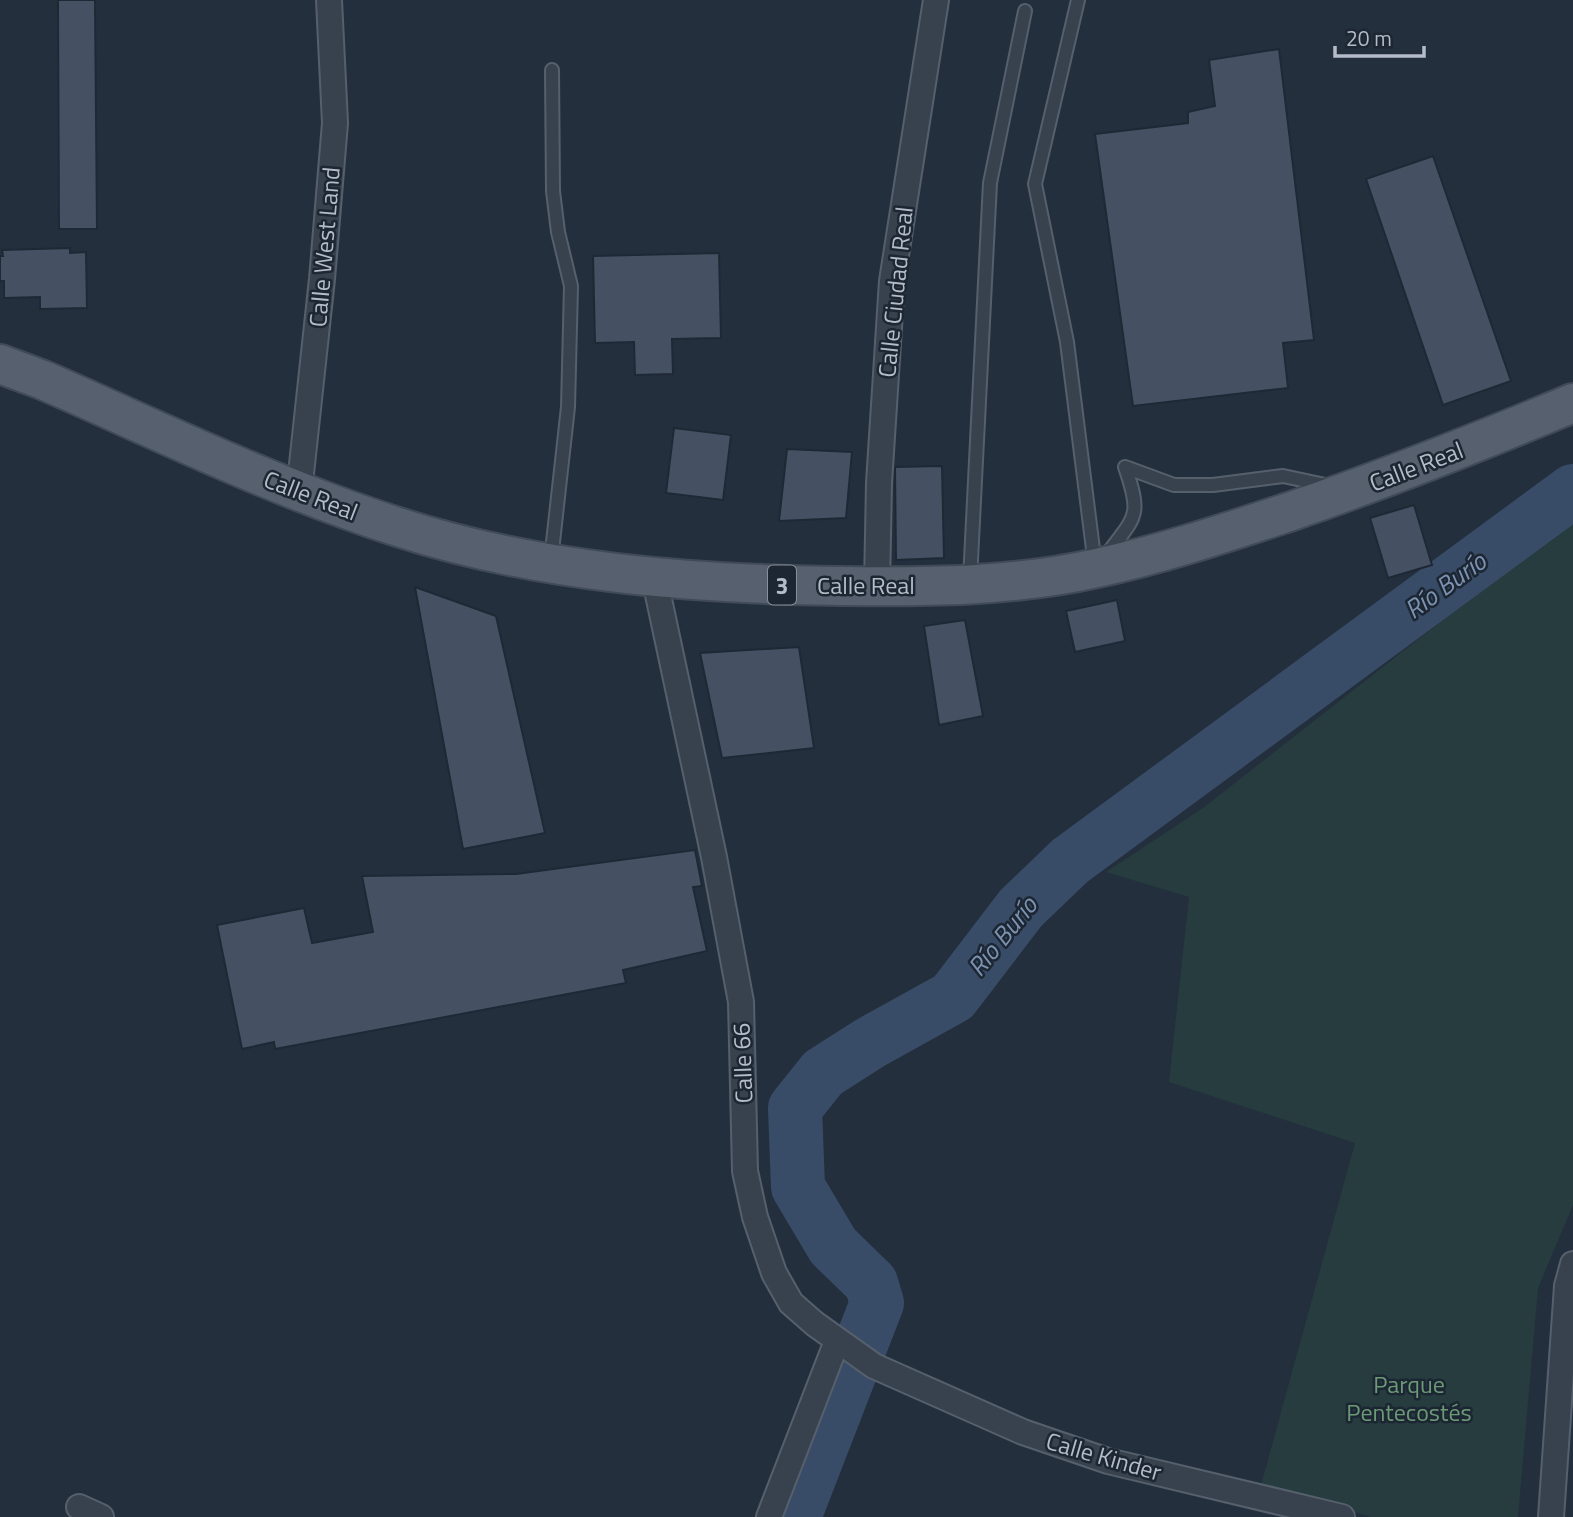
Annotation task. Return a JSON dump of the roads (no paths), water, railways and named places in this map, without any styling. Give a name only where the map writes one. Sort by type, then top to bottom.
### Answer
[{"type":"main road","name":"Calle Real","points":[[0,364],[43,380],[299,492],[400,528],[466,546],[550,564],[752,585],[970,584],[1096,569],[1211,538],[1351,490],[1573,403]]},
{"type":"street","name":"Calle West Land","points":[[299,492],[335,123],[329,0]]},
{"type":"street","name":"Calle Ciudad Real","points":[[877,586],[879,483],[892,281],[936,0]]},
{"type":"street","name":"Calle 66","points":[[654,576],[714,857],[740,1002],[745,1171],[755,1217],[774,1273],[791,1303],[837,1341],[874,1366]]},
{"type":"street","points":[[1551,1517],[1567,1286],[1573,1264]]},
{"type":"street","points":[[769,1517],[837,1341]]},
{"type":"street","name":"Calle Kinder","points":[[874,1366],[1023,1432],[1108,1461],[1342,1517]]},
{"type":"lane","points":[[1078,0],[1035,184],[1067,342],[1096,569]]},
{"type":"lane","points":[[970,584],[990,183],[1025,11]]},
{"type":"lane","points":[[550,564],[568,407],[571,286],[558,232],[553,191],[552,71]]},
{"type":"lane","points":[[1096,569],[1135,517],[1135,496],[1125,467],[1174,485],[1213,485],[1283,476],[1351,490]]},
{"type":"waterway","name":"Río Burío","points":[[794,1517],[877,1303],[871,1283],[833,1246],[798,1187],[795,1108],[823,1073],[870,1043],[953,997],[1021,908],[1070,861],[1573,491]]},
{"type":"park label","name":"Parque Pentecostés","points":[[1409,1398]]}]
